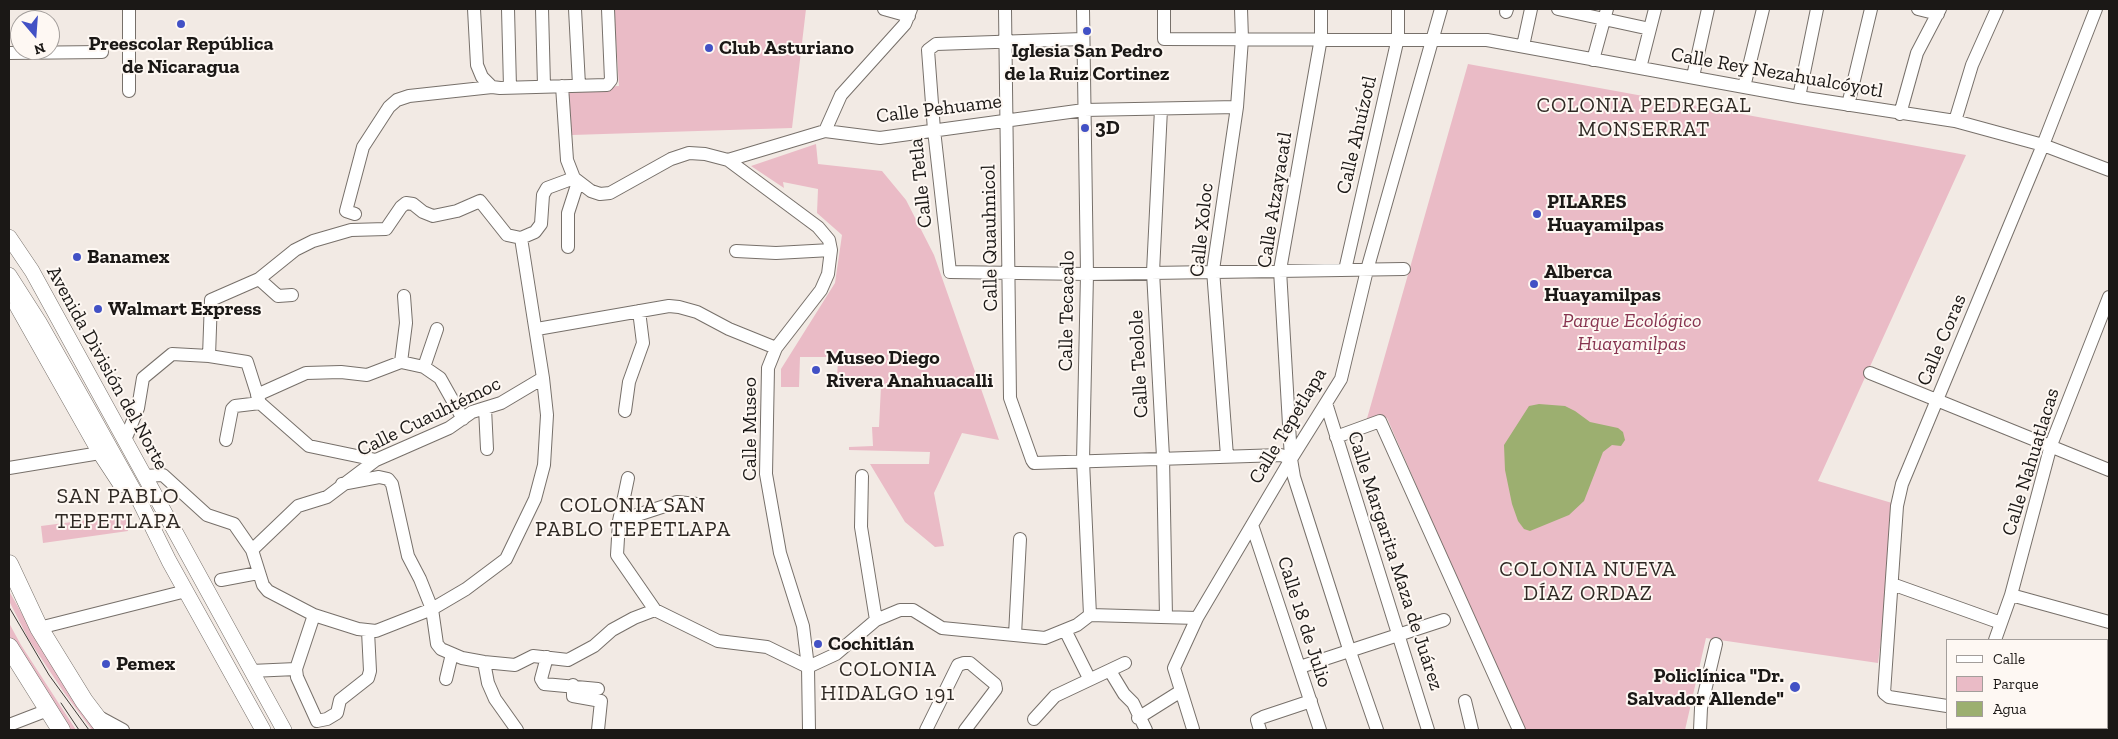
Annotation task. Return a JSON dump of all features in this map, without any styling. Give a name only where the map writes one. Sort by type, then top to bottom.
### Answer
[{"type":"highway","points":[[9,564],[39,628],[84,700],[106,730]]},
{"type":"highway","points":[[9,647],[61,730]]},
{"type":"main road","name":"Avenida División del Norte","points":[[10,240],[32,271],[284,730]]},
{"type":"main road","name":"Avenida División del Norte","points":[[9,275],[90,412],[139,500],[155,536],[263,730]]},
{"type":"main road","name":"Avenida División del Norte","points":[[10,292],[100,453],[118,481],[139,500]]},
{"type":"main road","points":[[202,619],[227,652],[261,718],[271,719],[273,711]]},
{"type":"street","points":[[128,9],[129,91]]},
{"type":"street","points":[[474,9],[478,65],[482,77],[492,87]]},
{"type":"street","points":[[508,9],[510,87]]},
{"type":"street","points":[[542,9],[544,86]]},
{"type":"street","points":[[575,9],[578,85]]},
{"type":"street","points":[[355,214],[346,211],[363,148],[389,107],[397,100],[409,96],[492,87],[606,85],[610,80],[608,9]]},
{"type":"street","points":[[728,160],[825,131],[841,95],[905,24],[910,12],[884,9]]},
{"type":"street","name":"Calle Quauhnicol","points":[[1005,9],[1011,403],[1034,463],[1083,461]]},
{"type":"street","name":"Calle Tecacalo","points":[[1083,9],[1087,274],[1083,461],[1090,615]]},
{"type":"street","name":"Calle Rey Nezahualcóyotl","points":[[1164,9],[1164,39],[1433,38],[1487,40],[1640,68],[1693,75],[1848,106],[1954,121],[2043,144],[2109,170]]},
{"type":"street","name":"Calle Xoloc","points":[[1227,456],[1214,270],[1237,107],[1242,39],[1241,9]]},
{"type":"street","name":"Calle Atzayacatl","points":[[1321,9],[1321,38],[1280,270],[1291,459],[1294,477],[1377,730]]},
{"type":"street","name":"Calle Ahuízotl","points":[[1345,270],[1398,38],[1398,9]]},
{"type":"street","name":"Calle Tepetlapa","points":[[1193,729],[1174,668],[1197,618],[1291,459],[1341,379],[1367,270],[1441,9]]},
{"type":"street","points":[[1523,46],[1530,9]]},
{"type":"street","points":[[1558,9],[1605,14],[1650,29]]},
{"type":"street","points":[[1640,68],[1655,9]]},
{"type":"street","points":[[1693,75],[1708,9]]},
{"type":"street","points":[[1744,86],[1763,9]]},
{"type":"street","points":[[1799,97],[1817,9]]},
{"type":"street","points":[[1848,106],[1871,9]]},
{"type":"street","points":[[1900,114],[1918,53],[1939,12],[1918,9]]},
{"type":"street","points":[[1954,121],[1972,65],[1997,9]]},
{"type":"street","name":"Calle Coras","points":[[1946,706],[1889,697],[1884,692],[1896,506],[1902,484],[2043,144],[2096,9]]},
{"type":"street","points":[[1593,60],[1605,14]]},
{"type":"street","points":[[1006,42],[1083,38]]},
{"type":"street","name":"Calle Tetla","points":[[1006,42],[936,44],[931,46],[928,55],[934,130],[950,272],[1008,274]]},
{"type":"street","points":[[9,54],[102,52]]},
{"type":"street","points":[[562,86],[567,160],[576,180],[600,194],[610,193],[671,159],[689,153],[705,154],[728,160],[818,227],[826,234],[831,250],[776,253],[736,252]]},
{"type":"street","name":"Calle Pehuame","points":[[825,131],[880,138],[1084,110],[1237,107]]},
{"type":"street","name":"Calle Teolole","points":[[1161,109],[1153,272],[1163,457],[1166,617]]},
{"type":"street","points":[[209,356],[211,300],[259,279],[295,250],[312,241],[351,230],[386,230],[401,207],[406,203],[413,204],[432,216],[457,211],[480,201],[507,235],[522,238],[535,232],[541,224],[543,195],[547,188],[576,180]]},
{"type":"street","points":[[568,247],[568,213],[576,180]]},
{"type":"street","points":[[145,476],[163,474],[207,515],[234,524],[252,550],[258,572],[268,591],[314,615],[368,631],[432,610],[506,559],[535,499],[544,465],[546,415],[544,378],[522,238]]},
{"type":"street","name":"Calle Museo","points":[[809,730],[808,667],[803,626],[780,553],[766,474],[768,368],[776,348],[821,290],[828,274],[831,250]]},
{"type":"street","points":[[1008,274],[1404,269]]},
{"type":"street","points":[[259,279],[278,296],[292,295]]},
{"type":"street","points":[[400,362],[406,323],[404,296]]},
{"type":"street","name":"Calle Nahuatlacas","points":[[1995,639],[2011,595],[2051,445],[2109,297]]},
{"type":"street","points":[[537,329],[669,306],[688,309],[729,329],[776,348]]},
{"type":"street","points":[[625,411],[629,382],[643,343],[639,311]]},
{"type":"street","points":[[424,367],[437,330]]},
{"type":"street","points":[[125,440],[138,408],[144,378],[172,354],[209,356],[247,362],[259,399],[309,446],[376,460]]},
{"type":"street","points":[[226,440],[232,409],[235,406],[259,399],[306,373],[341,372],[367,375],[400,362],[424,367],[440,378],[463,419]]},
{"type":"street","points":[[1870,373],[2109,470]]},
{"type":"street","name":"Calle Cuauhtémoc","points":[[252,550],[298,506],[327,497],[376,460],[449,428],[472,412],[501,403],[544,378]]},
{"type":"street","name":"Calle Margarita Maza de Juárez","points":[[1326,403],[1428,730]]},
{"type":"street","points":[[485,408],[487,449]]},
{"type":"street","points":[[1336,437],[1380,421],[1519,730]]},
{"type":"street","points":[[9,468],[100,453]]},
{"type":"street","points":[[1083,461],[1281,454],[1291,459]]},
{"type":"street","points":[[862,476],[861,527],[876,620]]},
{"type":"street","points":[[342,484],[379,477],[388,479],[392,484],[408,556],[420,579],[432,610],[437,644],[452,654],[484,662],[515,665],[530,656],[562,660],[580,655],[594,646],[612,630],[634,618],[655,610]]},
{"type":"street","points":[[628,478],[619,521],[616,555],[655,610],[718,641],[767,647],[808,667],[836,654],[876,620],[900,610],[910,610],[942,628],[1045,638],[1081,623],[1090,615],[1197,618]]},
{"type":"street","points":[[619,521],[677,502],[697,504]]},
{"type":"street","name":"Calle 18 de Julio","points":[[1252,525],[1320,730]]},
{"type":"street","points":[[1015,635],[1020,539]]},
{"type":"street","points":[[221,580],[258,572]]},
{"type":"street","points":[[1892,584],[2001,623]]},
{"type":"street","points":[[39,628],[186,591]]},
{"type":"street","points":[[2011,595],[2109,622]]},
{"type":"street","points":[[314,615],[296,669],[297,677],[317,721],[327,719],[337,713],[340,700],[368,678],[368,631]]},
{"type":"street","points":[[1300,667],[1398,633],[1444,620]]},
{"type":"street","points":[[1066,630],[1089,678]]},
{"type":"street","points":[[1700,730],[1702,708],[1716,644]]},
{"type":"street","points":[[446,679],[452,654]]},
{"type":"street","points":[[547,657],[541,682],[598,689]]},
{"type":"street","points":[[484,662],[488,683],[495,699],[517,730]]},
{"type":"street","points":[[926,730],[958,665],[970,663],[995,684],[996,689],[965,730]]},
{"type":"street","points":[[1034,720],[1055,696],[1089,678],[1110,671],[1125,663]]},
{"type":"street","points":[[251,671],[296,669]]},
{"type":"street","points":[[1110,671],[1132,703],[1138,718],[1146,730]]},
{"type":"street","points":[[573,685],[573,696],[601,701],[598,730]]},
{"type":"street","points":[[1138,718],[1181,691]]},
{"type":"street","points":[[1259,725],[1311,701]]},
{"type":"street","points":[[1466,701],[1472,730]]},
{"type":"street","points":[[9,725],[48,710]]},
{"type":"street","points":[[96,715],[123,730]]},
{"type":"green space","name":"Club Asturiano","points":[[614,9],[806,9],[792,128],[572,135],[567,89],[619,86]]},
{"type":"green space","name":"Parque Ecológico Huayamilpas","points":[[1468,64],[1966,155],[1818,481],[1892,503],[1889,577],[1878,663],[1706,638],[1685,730],[1523,730],[1387,418],[1379,417],[1366,422]]},
{"type":"green space","points":[[816,144],[818,164],[882,171],[906,200],[934,255],[999,440],[962,433],[934,493],[944,546],[935,547],[905,522],[870,464],[929,464],[930,452],[849,450],[849,447],[873,446],[872,427],[879,427],[881,386],[853,385],[850,380],[837,380],[838,357],[800,357],[799,387],[781,387],[781,369],[835,283],[842,235],[817,213],[818,189],[783,182],[784,188],[751,166]]},
{"type":"green space","points":[[126,515],[128,531],[43,543],[41,526]]},
{"type":"green space","points":[[9,591],[46,656],[96,730],[92,730],[29,640],[9,601]]},
{"type":"green space","points":[[9,623],[21,645],[76,730],[69,730],[18,653],[9,637]]},
{"type":"water","points":[[1539,404],[1565,406],[1590,422],[1618,428],[1623,432],[1625,440],[1621,446],[1612,445],[1603,452],[1584,501],[1569,515],[1530,531],[1524,529],[1518,521],[1512,504],[1505,470],[1504,445],[1529,406]]},
{"type":"tram line","points":[[9,607],[49,675],[89,730]]},
{"type":"tram line","points":[[61,703],[79,730]]},
{"type":"place","name":"Preescolar República de Nicaragua","points":[[181,24]]},
{"type":"place","name":"Iglesia San Pedro de la Ruiz Cortinez","points":[[1087,31]]},
{"type":"place","name":"Club Asturiano","points":[[709,48]]},
{"type":"place","name":"3D","points":[[1085,128]]},
{"type":"place","name":"PILARES Huayamilpas","points":[[1537,214]]},
{"type":"place","name":"Banamex","points":[[77,257]]},
{"type":"place","name":"Alberca Huayamilpas","points":[[1534,284]]},
{"type":"place","name":"Walmart Express","points":[[98,309]]},
{"type":"place","name":"Museo Diego Rivera Anahuacalli","points":[[816,370]]},
{"type":"place","name":"Cochitlán","points":[[818,644]]},
{"type":"place","name":"Pemex","points":[[106,664]]},
{"type":"place","name":"Policlínica \"Dr. Salvador Allende\"","points":[[1795,687]]},
{"type":"district","name":"COLONIA PEDREGAL MONSERRAT","points":[[1644,118]]},
{"type":"district","name":"SAN PABLO TEPETLAPA","points":[[118,510]]},
{"type":"district","name":"COLONIA SAN PABLO TEPETLAPA","points":[[633,518]]},
{"type":"district","name":"COLONIA NUEVA DÍAZ ORDAZ","points":[[1588,582]]},
{"type":"district","name":"COLONIA HIDALGO 191","points":[[888,682]]}]
